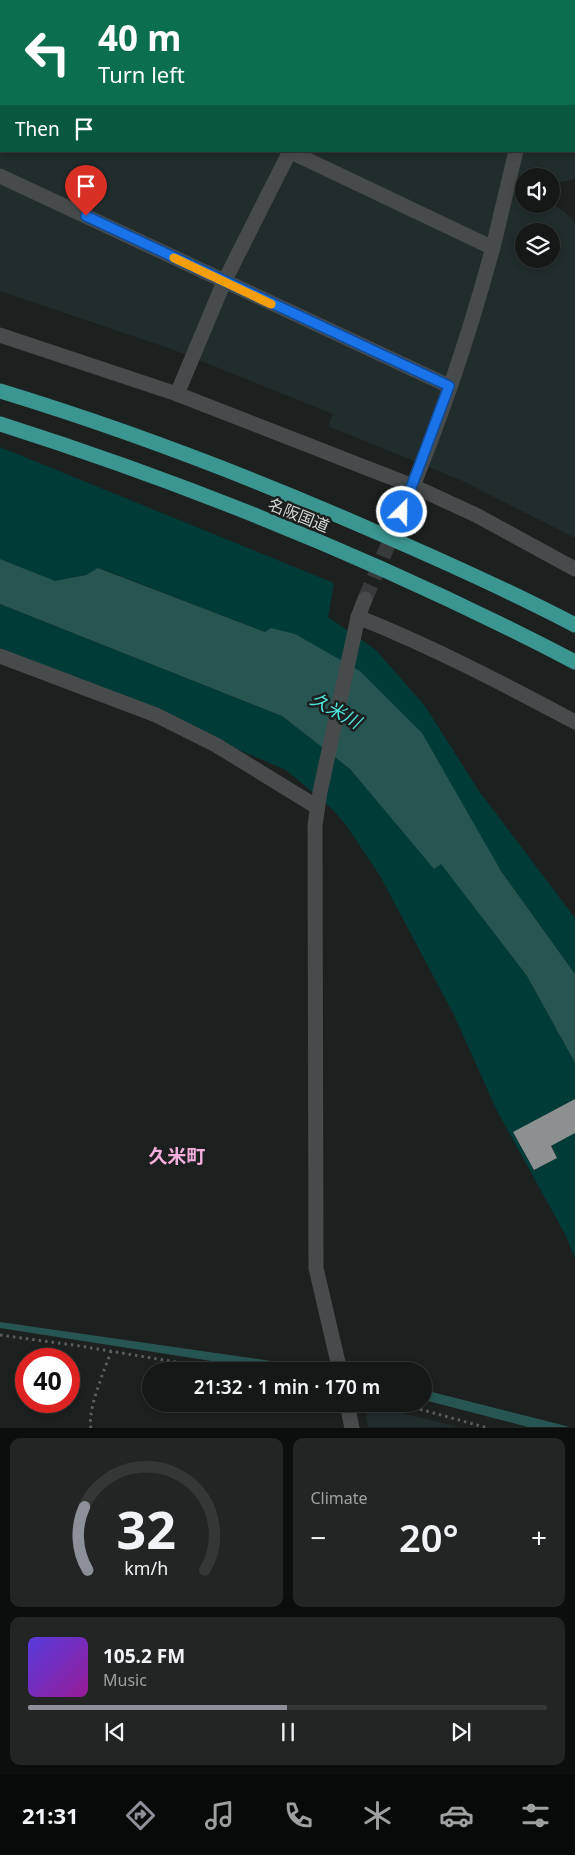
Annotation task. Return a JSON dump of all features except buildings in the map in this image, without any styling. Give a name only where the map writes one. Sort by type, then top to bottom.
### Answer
[{"type":"highway","name":"名阪国道","points":[[0,391],[139,436],[241,474],[445,562],[575,625]]},
{"type":"highway","name":"名阪国道","points":[[0,424],[129,468],[232,506],[334,548],[440,596],[575,662]]},
{"type":"street","points":[[177,394],[224,282],[289,152]]},
{"type":"street","points":[[291,152],[492,248]]},
{"type":"street","points":[[402,512],[449,386],[473,314],[492,248],[516,152]]},
{"type":"street","points":[[0,176],[449,386]]},
{"type":"street","points":[[0,335],[177,394],[413,486],[476,516],[575,569]]},
{"type":"street","points":[[338,1362],[316,1268],[315,970],[317,807],[357,624],[365,599]]},
{"type":"street","points":[[357,624],[416,641],[575,722]]},
{"type":"street","points":[[0,656],[156,716],[216,745],[317,807]]},
{"type":"street","points":[[349,1412],[352,1428]]},
{"type":"path","points":[[0,1334],[176,1362]]},
{"type":"path","points":[[91,1428],[89,1419],[92,1407],[112,1351]]},
{"type":"path","points":[[430,1412],[488,1428]]},
{"type":"shaded area","points":[[0,152],[575,152],[575,179],[560,182],[560,168],[515,168],[515,213],[560,213],[560,209],[575,223],[575,538],[465,482],[328,426],[333,414],[171,349],[0,291]]},
{"type":"shaded area","points":[[0,447],[334,583],[328,617],[376,650],[425,706],[479,791],[575,918],[575,974],[501,871],[271,628],[265,632],[99,568],[86,575],[55,582],[0,559]]},
{"type":"shaded area","points":[[0,604],[282,716],[350,769],[434,868],[441,863],[527,976],[575,1063],[575,1099],[514,1132],[534,1170],[557,1158],[551,1146],[575,1133],[575,1258],[565,1234],[497,1111],[454,1015],[380,876],[346,825],[331,808],[286,770],[0,648]]},
{"type":"shaded area","points":[[365,1412],[397,1412],[459,1427],[368,1427]]},
{"type":"water","name":"久米川","points":[[0,559],[55,581],[86,575],[98,568],[265,632],[271,628],[295,634],[360,671],[422,733],[501,871],[575,974],[575,1063],[527,976],[441,864],[434,869],[350,769],[282,716],[0,604]]},
{"type":"water","points":[[0,1322],[278,1362],[218,1362],[0,1328]]},
{"type":"water","points":[[432,1392],[570,1427],[528,1427],[432,1402]]},
{"type":"tunnel","points":[[365,599],[402,512]]},
{"type":"slow traffic","points":[[174,258],[271,304]]},
{"type":"district","name":"久米町","points":[[177,1156]]},
{"type":"route","points":[[86,216],[449,386],[402,512]]}]
